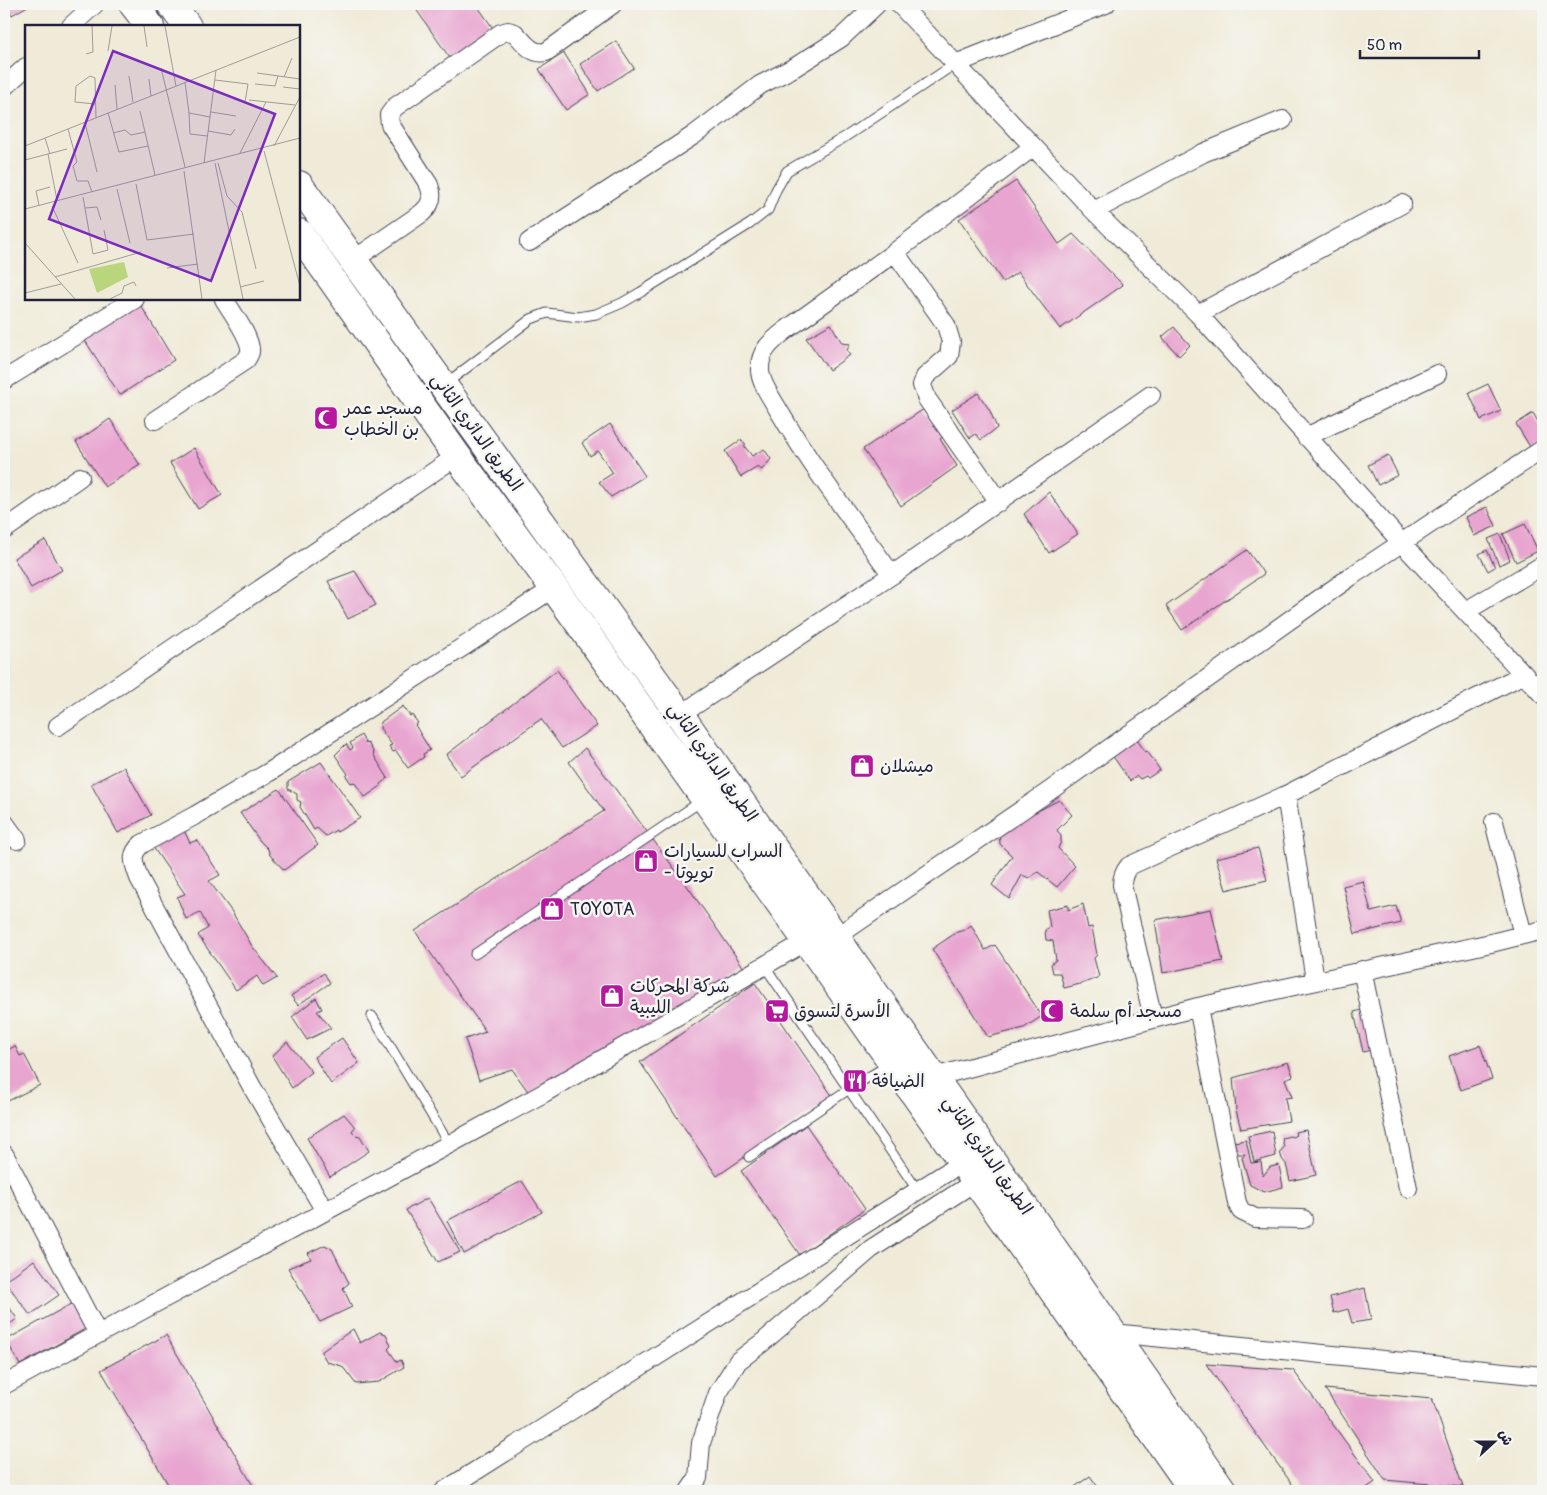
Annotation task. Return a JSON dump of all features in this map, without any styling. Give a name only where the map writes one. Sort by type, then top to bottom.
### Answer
[{"type":"highway","points":[[133,4],[149,25]]},
{"type":"highway","name":"الطريق الدائري الثاني","points":[[300,186],[680,715],[1223,1491]]},
{"type":"highway","name":"الطريق الدائري الثاني","points":[[300,234],[457,456],[807,940],[1194,1491]]},
{"type":"street","points":[[72,25],[95,4]]},
{"type":"street","points":[[352,260],[422,213],[432,200],[429,185],[390,124],[389,115],[395,107],[500,33],[511,31],[532,50],[539,53],[546,52],[612,4]]},
{"type":"street","points":[[529,242],[694,135],[760,85],[795,67],[841,38],[877,4]]},
{"type":"street","points":[[899,4],[1094,211],[1198,314],[1401,542],[1543,695]]},
{"type":"street","points":[[955,64],[1069,10],[1106,4]]},
{"type":"street","points":[[4,87],[25,68]]},
{"type":"street","points":[[1094,211],[1203,153],[1283,120]]},
{"type":"street","points":[[892,575],[821,477],[801,446],[768,391],[760,372],[760,360],[764,350],[772,342],[811,311],[895,252],[1033,147]]},
{"type":"street","points":[[1198,314],[1402,204]]},
{"type":"street","points":[[895,252],[946,325],[951,342],[949,356],[925,377],[922,385],[926,399],[999,502]]},
{"type":"street","points":[[4,380],[133,300]]},
{"type":"street","points":[[155,420],[246,360],[250,353],[249,345],[225,300]]},
{"type":"street","points":[[1306,437],[1437,374]]},
{"type":"street","points":[[680,715],[892,575],[1151,395]]},
{"type":"street","points":[[836,937],[1048,792],[1401,542],[1543,449]]},
{"type":"street","points":[[58,726],[457,456]]},
{"type":"street","points":[[4,530],[80,477]]},
{"type":"street","points":[[1466,611],[1543,565]]},
{"type":"street","points":[[325,1211],[252,1087],[139,878],[133,858],[135,850],[142,844],[271,771],[554,588]]},
{"type":"street","points":[[1153,1018],[1122,885],[1124,871],[1129,866],[1286,795],[1524,674]]},
{"type":"street","points":[[1286,795],[1315,980]]},
{"type":"street","points":[[4,822],[17,840]]},
{"type":"street","points":[[1494,822],[1523,935]]},
{"type":"street","points":[[934,1076],[1198,1007],[1543,930]]},
{"type":"street","points":[[4,1385],[544,1093],[807,940]]},
{"type":"street","points":[[1362,970],[1408,1188]]},
{"type":"street","points":[[1198,1007],[1237,1203],[1241,1211],[1255,1218],[1303,1219]]},
{"type":"street","points":[[4,1154],[98,1334]]},
{"type":"street","points":[[444,1491],[918,1191],[969,1172]]},
{"type":"street","points":[[689,1491],[698,1478],[702,1443],[718,1393],[738,1361],[969,1172]]},
{"type":"street","points":[[1113,1333],[1543,1376]]},
{"type":"lane","points":[[444,385],[531,319],[547,313],[578,317],[586,316],[611,308],[641,292],[750,224],[768,210],[776,190],[787,172],[955,64]]},
{"type":"lane","points":[[475,954],[706,799]]},
{"type":"lane","points":[[764,965],[918,1191]]},
{"type":"lane","points":[[372,1016],[449,1144]]},
{"type":"lane","points":[[749,1157],[892,1062]]},
{"type":"building","points":[[5,4],[31,4],[12,15]]},
{"type":"building","points":[[476,4],[495,31],[452,61],[413,5]]},
{"type":"building","points":[[616,41],[634,68],[598,91],[580,64]]},
{"type":"building","points":[[564,53],[590,94],[566,110],[539,69]]},
{"type":"building","points":[[1016,181],[1059,244],[1073,234],[1123,285],[1060,329],[1018,272],[1003,282],[959,219]]},
{"type":"building","points":[[140,304],[174,360],[120,395],[84,339]]},
{"type":"building","points":[[831,324],[842,343],[850,344],[847,350],[850,355],[829,370],[806,338]]},
{"type":"building","points":[[1174,327],[1190,345],[1179,356],[1162,337]]},
{"type":"building","points":[[1488,384],[1501,411],[1481,420],[1469,393]]},
{"type":"building","points":[[978,393],[990,411],[997,428],[981,440],[976,434],[970,438],[952,410]]},
{"type":"building","points":[[924,409],[932,422],[938,421],[946,434],[940,439],[957,466],[901,506],[863,449]]},
{"type":"building","points":[[1533,413],[1543,430],[1543,442],[1532,450],[1516,424]]},
{"type":"building","points":[[110,419],[140,465],[105,487],[76,442]]},
{"type":"building","points":[[610,424],[645,476],[611,497],[599,482],[613,473],[598,451],[590,456],[582,443]]},
{"type":"building","points":[[741,440],[745,443],[745,447],[752,456],[764,449],[771,459],[762,470],[758,467],[741,477],[725,451]]},
{"type":"building","points":[[194,448],[222,495],[198,509],[170,463]]},
{"type":"building","points":[[1388,455],[1398,475],[1378,485],[1368,465]]},
{"type":"building","points":[[1049,492],[1078,534],[1049,553],[1024,514]]},
{"type":"building","points":[[1487,507],[1496,526],[1474,536],[1466,517]]},
{"type":"building","points":[[1525,524],[1538,551],[1516,562],[1503,534]]},
{"type":"building","points":[[1500,534],[1510,560],[1499,565],[1488,539]]},
{"type":"building","points":[[45,540],[62,570],[31,588],[14,558]]},
{"type":"building","points":[[1247,550],[1264,574],[1182,630],[1166,606]]},
{"type":"building","points":[[1487,550],[1495,567],[1488,571],[1479,554]]},
{"type":"building","points":[[355,571],[376,605],[348,619],[328,581]]},
{"type":"building","points":[[557,670],[597,726],[562,748],[541,719],[461,776],[446,755]]},
{"type":"building","points":[[403,706],[418,723],[415,725],[430,750],[423,754],[424,757],[408,768],[396,751],[393,752],[389,746],[392,745],[380,728],[381,722]]},
{"type":"building","points":[[361,735],[366,744],[368,743],[388,778],[380,784],[381,786],[365,797],[354,782],[351,783],[346,776],[348,774],[335,755],[346,744],[350,750],[353,748],[350,743]]},
{"type":"building","points":[[1136,738],[1160,770],[1148,778],[1146,776],[1140,779],[1137,776],[1130,781],[1112,755]]},
{"type":"building","points":[[585,748],[688,887],[744,968],[537,1104],[512,1069],[479,1080],[465,1039],[486,1032],[415,931],[604,811],[569,762]]},
{"type":"building","points":[[321,762],[360,818],[337,832],[336,830],[326,836],[317,828],[314,830],[300,807],[301,802],[297,800],[297,794],[288,789],[288,782]]},
{"type":"building","points":[[124,767],[151,815],[118,833],[91,784]]},
{"type":"building","points":[[279,789],[318,845],[284,870],[270,855],[268,849],[240,813]]},
{"type":"building","points":[[1059,800],[1072,815],[1057,830],[1061,836],[1058,848],[1075,866],[1057,887],[1038,872],[1029,878],[1022,875],[1009,899],[992,885],[1012,856],[1000,844],[999,831]]},
{"type":"building","points":[[181,824],[190,843],[197,840],[220,875],[209,881],[232,912],[252,946],[277,978],[263,986],[257,976],[236,990],[198,935],[208,928],[200,912],[186,919],[177,897],[185,894],[153,847]]},
{"type":"building","points":[[1258,848],[1267,880],[1226,890],[1216,858]]},
{"type":"building","points":[[1363,881],[1371,912],[1396,906],[1401,923],[1355,934],[1343,886]]},
{"type":"building","points":[[1083,904],[1088,928],[1092,927],[1097,955],[1094,958],[1099,977],[1064,988],[1060,973],[1053,973],[1051,964],[1056,960],[1053,941],[1046,940],[1045,930],[1050,927],[1047,910],[1068,905],[1068,910]]},
{"type":"building","points":[[1211,909],[1223,961],[1163,973],[1155,920]]},
{"type":"building","points":[[971,925],[985,950],[995,945],[1042,1016],[1024,1028],[988,1037],[932,949]]},
{"type":"building","points":[[324,973],[330,983],[298,1005],[291,996]]},
{"type":"building","points":[[755,983],[833,1097],[717,1176],[640,1062]]},
{"type":"building","points":[[316,998],[322,1009],[317,1011],[331,1028],[307,1040],[292,1017]]},
{"type":"building","points":[[1362,1010],[1371,1050],[1363,1052],[1354,1012]]},
{"type":"building","points":[[342,1038],[359,1063],[331,1084],[314,1057]]},
{"type":"building","points":[[287,1042],[312,1072],[292,1088],[272,1056]]},
{"type":"building","points":[[1480,1045],[1492,1079],[1461,1090],[1449,1056]]},
{"type":"building","points":[[15,1046],[20,1056],[24,1054],[40,1085],[4,1103],[4,1052]]},
{"type":"building","points":[[1288,1062],[1293,1076],[1285,1079],[1292,1097],[1285,1098],[1289,1121],[1241,1129],[1236,1110],[1233,1078]]},
{"type":"building","points":[[344,1114],[355,1127],[352,1131],[360,1136],[369,1151],[330,1177],[307,1138]]},
{"type":"building","points":[[806,1125],[865,1209],[800,1255],[741,1171]]},
{"type":"building","points":[[1306,1130],[1316,1175],[1290,1181],[1286,1164],[1280,1152],[1284,1147],[1282,1138],[1292,1137],[1296,1135],[1295,1132]]},
{"type":"building","points":[[1272,1131],[1276,1156],[1254,1162],[1248,1136]]},
{"type":"building","points":[[1246,1140],[1251,1163],[1261,1162],[1263,1176],[1270,1167],[1279,1165],[1283,1187],[1264,1192],[1250,1185],[1242,1158],[1245,1154],[1238,1154],[1234,1142]]},
{"type":"building","points":[[522,1181],[542,1212],[464,1254],[447,1221]]},
{"type":"building","points":[[428,1198],[460,1252],[438,1262],[406,1210]]},
{"type":"building","points":[[325,1245],[332,1249],[349,1283],[343,1288],[352,1307],[320,1322],[288,1268],[311,1259],[308,1253]]},
{"type":"building","points":[[34,1260],[59,1295],[30,1315],[5,1281]]},
{"type":"building","points":[[1365,1288],[1371,1320],[1352,1323],[1348,1309],[1334,1313],[1330,1297]]},
{"type":"building","points":[[4,1299],[17,1319],[4,1328]]},
{"type":"building","points":[[73,1303],[87,1328],[20,1365],[6,1340]]},
{"type":"building","points":[[353,1329],[360,1343],[380,1332],[386,1334],[391,1346],[388,1349],[397,1362],[401,1360],[404,1367],[379,1382],[356,1384],[342,1366],[327,1362],[321,1352]]},
{"type":"building","points":[[166,1335],[256,1491],[172,1491],[101,1370]]},
{"type":"building","points":[[1206,1364],[1293,1370],[1375,1482],[1362,1491],[1297,1491]]},
{"type":"building","points":[[1325,1389],[1432,1399],[1463,1487],[1385,1480]]},
{"type":"building","points":[[1090,1476],[1101,1491],[1069,1491]]},
{"type":"place","name":"مسجد عمر بن الخطاب","points":[[326,418]]},
{"type":"place","name":"ميشلان","points":[[862,766]]},
{"type":"place","name":"السراب للسيارات - تويوتا","points":[[646,861]]},
{"type":"place","name":"TOYOTA","points":[[552,909]]},
{"type":"place","name":"شركة المحركات الليبية","points":[[612,996]]},
{"type":"place","name":"الأسرة لتسوق","points":[[777,1011]]},
{"type":"place","name":"مسجد أم سلمة","points":[[1052,1011]]},
{"type":"place","name":"الضيافة","points":[[855,1081]]}]
